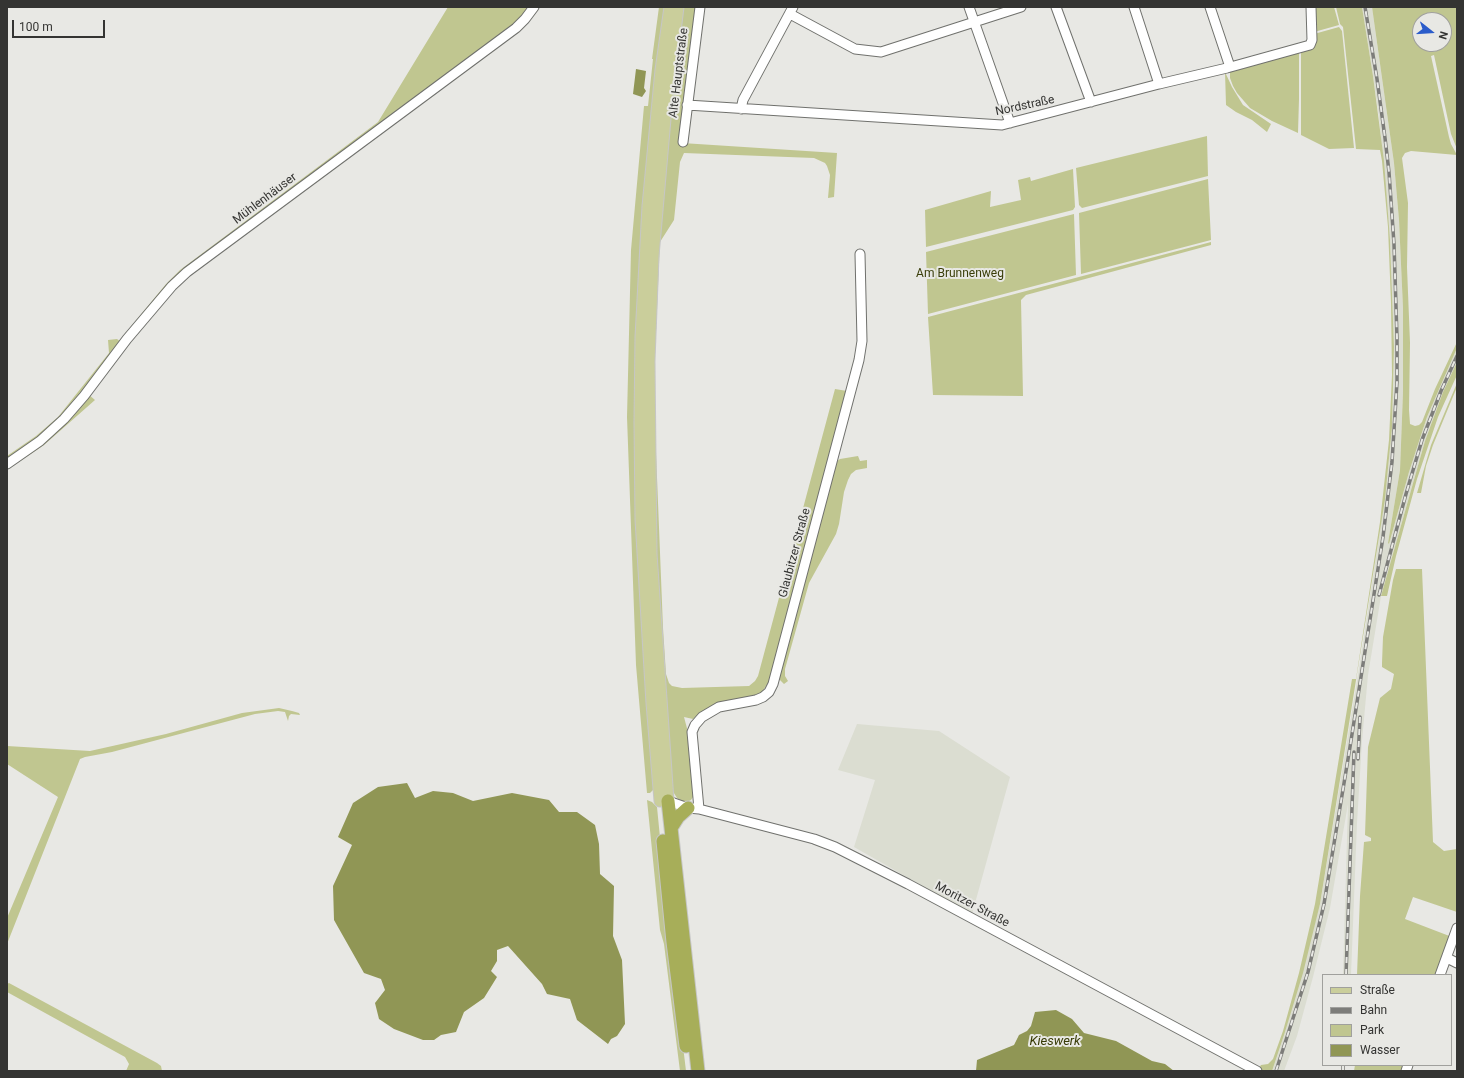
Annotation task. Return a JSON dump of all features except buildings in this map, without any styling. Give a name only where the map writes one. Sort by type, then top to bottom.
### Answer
[{"type":"highway","points":[[664,801],[671,828],[698,1071]]},
{"type":"highway","points":[[664,801],[673,942],[689,1071]]},
{"type":"highway","points":[[671,828],[678,817],[694,808]]},
{"type":"main road","points":[[664,801],[652,703],[642,526],[640,422],[641,337],[648,206],[661,70],[670,7]]},
{"type":"main road","points":[[664,801],[651,554],[649,361],[655,233],[667,96],[678,7]]},
{"type":"street","name":"Mühlenhäuser","points":[[7,464],[40,441],[75,407],[127,339],[172,286],[187,272],[516,28],[534,7]]},
{"type":"street","name":"Alte Hauptstraße","points":[[683,142],[700,7]]},
{"type":"street","points":[[969,7],[1010,123]]},
{"type":"street","points":[[741,109],[743,100],[791,10],[855,49],[881,52],[1021,7]]},
{"type":"street","points":[[1056,7],[1091,102]]},
{"type":"street","points":[[1134,7],[1159,84]]},
{"type":"street","points":[[1210,7],[1230,67]]},
{"type":"street","name":"Nordstraße","points":[[687,105],[1002,125],[1159,84],[1228,68],[1310,45],[1311,7]]},
{"type":"street","name":"Glaubitzer Straße","points":[[694,808],[692,732],[695,725],[702,717],[719,707],[756,700],[763,697],[769,692],[773,684],[859,360],[862,341],[860,254]]},
{"type":"street","name":"Moritzer Straße","points":[[664,801],[814,839],[834,847],[908,884],[1257,1071]]},
{"type":"street","points":[[1440,974],[1457,928]]},
{"type":"street","points":[[1446,958],[1457,963]]},
{"type":"shaded area","points":[[1362,7],[1372,7],[1394,163],[1399,220],[1403,308],[1403,392],[1400,470],[1389,544],[1409,472],[1427,417],[1457,348],[1457,362],[1443,392],[1425,441],[1381,596],[1368,675],[1362,741],[1351,974],[1343,974],[1348,804],[1330,908],[1297,1036],[1284,1071],[1272,1071],[1285,1032],[1320,904],[1360,663],[1388,470],[1393,403],[1394,347],[1390,240],[1379,117]]},
{"type":"shaded area","points":[[857,724],[939,731],[1010,777],[972,914],[854,847],[875,780],[838,770]]},
{"type":"green space","points":[[448,7],[530,7],[521,19],[217,246],[127,334],[124,335],[166,284],[180,270],[378,122]]},
{"type":"green space","points":[[659,7],[666,7],[650,133],[654,789],[650,793],[647,793],[636,665],[627,417],[631,250],[644,106],[648,106],[652,59]]},
{"type":"green space","points":[[682,7],[697,7],[682,143],[837,153],[834,197],[828,198],[830,175],[827,166],[825,163],[814,158],[684,153],[680,162],[674,220],[660,242],[655,355],[655,427],[663,628],[666,674],[669,683],[672,686],[682,688],[749,686],[758,676],[835,389],[847,391],[770,680],[762,692],[755,696],[718,703],[699,713],[693,719],[684,717],[688,732],[693,787],[693,797],[687,802],[677,798],[672,790],[656,577],[652,343],[663,170]]},
{"type":"green space","points":[[1313,7],[1334,7],[1339,25],[1314,32]]},
{"type":"green space","points":[[1336,7],[1362,7],[1373,76],[1384,161],[1390,240],[1394,347],[1392,427],[1385,499],[1320,904],[1303,973],[1272,1071],[1264,1071],[1259,1068],[1261,1065],[1268,1064],[1273,1059],[1283,1031],[1299,973],[1315,904],[1352,679],[1356,679],[1380,522],[1389,440],[1392,375],[1391,303],[1388,227],[1382,161],[1380,150],[1356,149],[1343,27],[1340,24]]},
{"type":"green space","points":[[1372,7],[1457,7],[1457,149],[1451,134],[1434,55],[1431,56],[1449,137],[1457,155],[1411,151],[1405,153],[1402,158],[1408,203],[1407,267],[1410,343],[1410,424],[1415,426],[1422,422],[1435,389],[1457,342],[1457,348],[1427,417],[1409,472],[1389,544],[1400,470],[1403,392],[1403,308],[1399,220],[1394,163]]},
{"type":"green space","points":[[1339,27],[1342,31],[1354,148],[1329,149],[1301,135],[1301,49],[1314,34]]},
{"type":"green space","points":[[1299,50],[1298,133],[1272,121],[1250,108],[1233,86],[1230,78],[1230,70]]},
{"type":"green space","points":[[1225,72],[1243,105],[1271,124],[1267,132],[1252,120],[1226,105]]},
{"type":"green space","points":[[1207,136],[1208,176],[1082,208],[1079,205],[1076,168]]},
{"type":"green space","name":"Am Brunnenweg","points":[[1073,169],[1075,207],[1073,210],[926,247],[925,210],[991,191],[990,207],[1021,200],[1018,180],[1030,177],[1031,181]]},
{"type":"green space","points":[[1208,179],[1211,240],[1081,274],[1079,213]]},
{"type":"green space","name":"Am Brunnenweg","points":[[1074,214],[1076,275],[928,314],[926,252]]},
{"type":"green space","points":[[1211,242],[1211,245],[1026,295],[1021,300],[1023,396],[933,395],[928,317]]},
{"type":"green space","points":[[117,339],[121,342],[73,405],[38,439],[7,461],[7,456],[36,436],[58,417],[109,353],[108,340]]},
{"type":"green space","points":[[1457,362],[1457,375],[1438,417],[1417,479],[1396,556],[1387,596],[1381,596],[1425,441],[1443,392]]},
{"type":"green space","points":[[1457,383],[1457,387],[1426,466],[1421,493],[1417,493],[1431,445]]},
{"type":"green space","points":[[88,394],[95,400],[44,445],[7,470],[7,467]]},
{"type":"green space","points":[[858,456],[860,461],[867,460],[867,468],[856,470],[851,474],[848,480],[844,492],[836,534],[809,583],[785,669],[785,676],[788,681],[784,684],[778,678],[834,463],[840,459]]},
{"type":"green space","points":[[1396,569],[1422,569],[1433,842],[1444,851],[1457,849],[1457,912],[1413,897],[1405,919],[1452,937],[1439,974],[1357,974],[1364,842],[1371,841],[1371,838],[1365,835],[1368,747],[1380,698],[1391,689],[1394,674],[1382,667],[1383,637]]},
{"type":"green space","points":[[279,708],[299,713],[300,715],[291,714],[288,721],[285,712],[278,711],[255,714],[80,759],[7,944],[7,918],[58,797],[7,764],[7,746],[90,751],[166,734],[242,713]]},
{"type":"green space","points":[[647,800],[652,802],[657,807],[669,929],[686,1071],[680,1071],[664,944],[660,930]]},
{"type":"green space","points":[[9,983],[157,1063],[161,1066],[162,1071],[126,1071],[129,1064],[125,1057],[7,992],[7,984]]},
{"type":"green space","points":[[1355,1066],[1406,1066],[1404,1071],[1354,1071]]},
{"type":"water","points":[[636,69],[646,71],[644,88],[646,91],[642,97],[633,94]]},
{"type":"water","points":[[407,783],[415,798],[433,791],[453,793],[473,801],[512,793],[549,800],[559,812],[577,812],[595,825],[599,844],[600,874],[614,886],[613,936],[622,960],[625,1024],[617,1036],[611,1039],[608,1044],[577,1020],[570,999],[547,994],[542,984],[508,946],[497,950],[497,961],[491,971],[497,977],[484,998],[464,1012],[456,1032],[441,1035],[434,1040],[423,1040],[394,1029],[379,1019],[375,1003],[385,990],[381,979],[364,973],[334,920],[333,886],[352,845],[338,837],[353,803],[378,787]]},
{"type":"water","name":"Kieswerk","points":[[1056,1010],[1072,1019],[1084,1033],[1116,1041],[1152,1061],[1165,1064],[1174,1071],[976,1071],[977,1060],[1014,1045],[1019,1035],[1027,1031],[1031,1026],[1035,1012]]},
{"type":"railway","points":[[1276,1071],[1308,972],[1324,904],[1383,537],[1392,462],[1397,382],[1394,244],[1385,138],[1365,7]]},
{"type":"railway","points":[[1379,595],[1422,440],[1441,391],[1457,356]]},
{"type":"railway","points":[[1358,759],[1360,717]]},
{"type":"railway","points":[[1346,974],[1354,752]]},
{"type":"railway","points":[[1343,1066],[1343,1071]]}]
